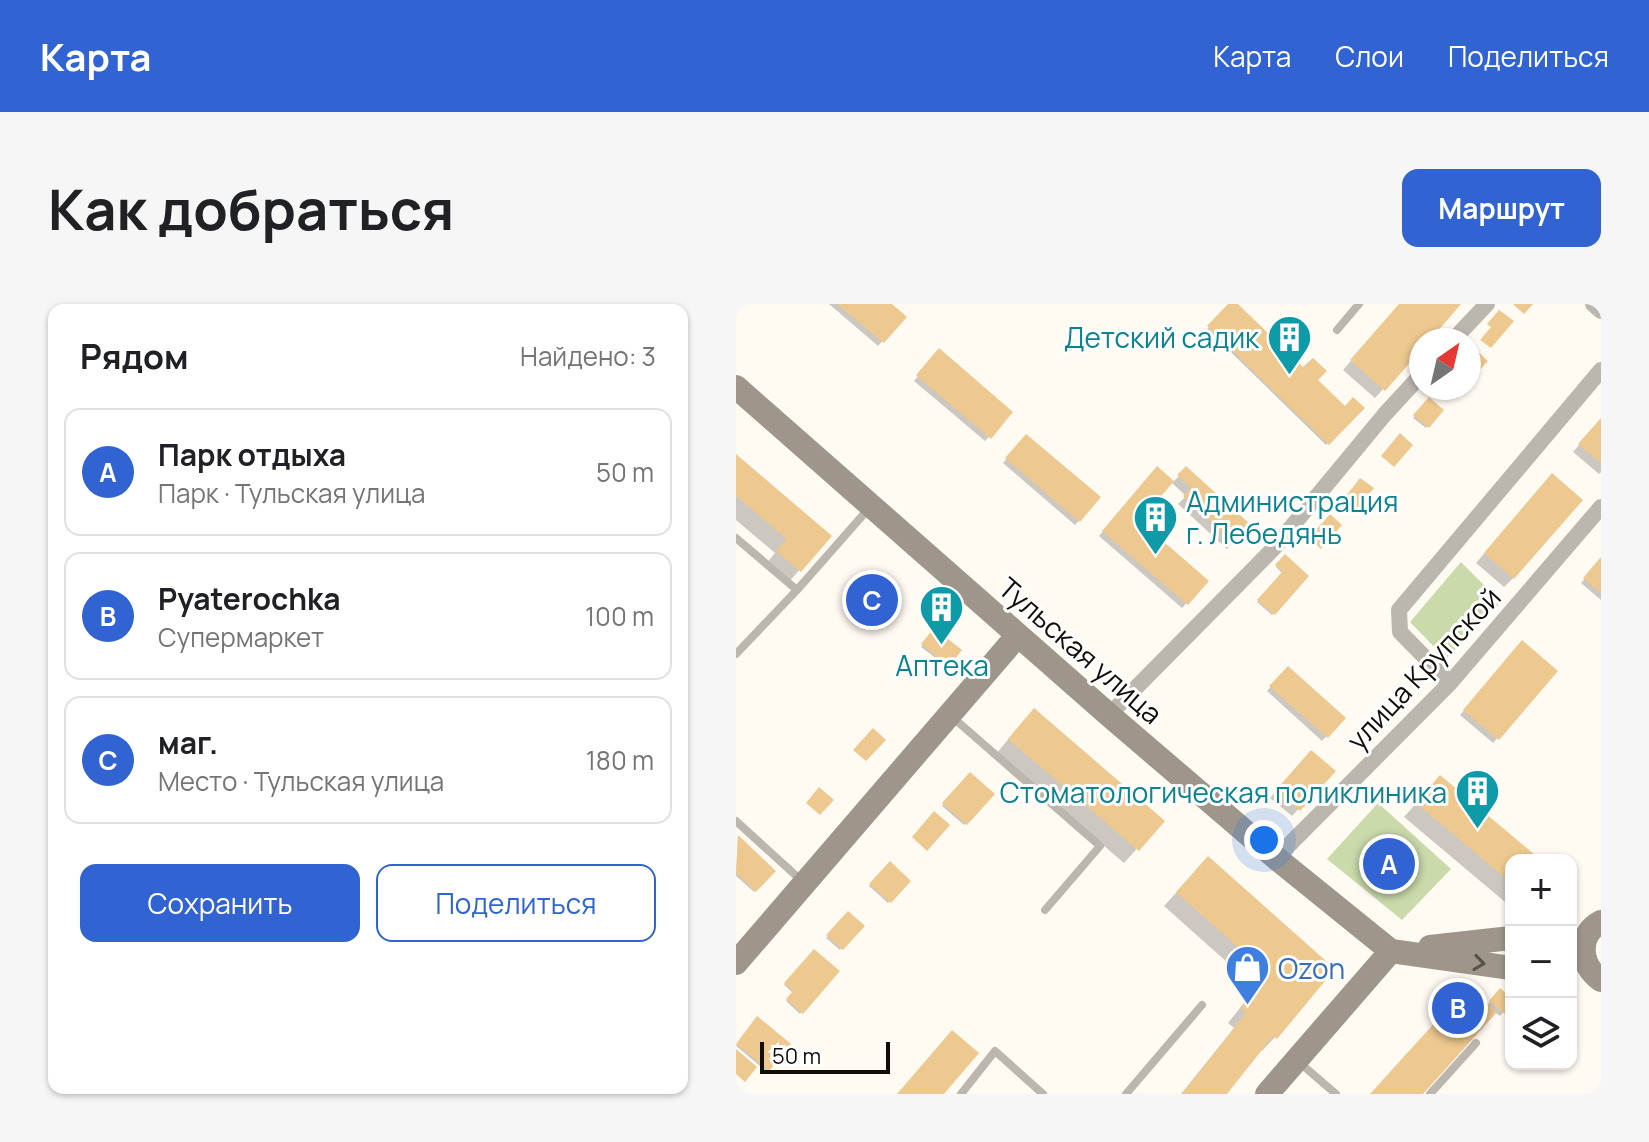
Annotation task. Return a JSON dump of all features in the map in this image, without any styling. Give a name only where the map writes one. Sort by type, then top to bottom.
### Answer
[{"type":"main road","name":"Тульская улица","points":[[736,387],[1109,715],[1276,858],[1391,951]]},
{"type":"main road","points":[[736,963],[1018,635]]},
{"type":"main road","points":[[1577,929],[1598,924]]},
{"type":"main road","points":[[1598,924],[1584,941],[1583,952],[1589,971],[1601,981]]},
{"type":"main road","points":[[1267,1094],[1391,951],[1505,939]]},
{"type":"main road","points":[[1391,951],[1505,967]]},
{"type":"main road","points":[[1577,978],[1601,981]]},
{"type":"street","points":[[1464,328],[1487,304]]},
{"type":"street","points":[[1593,304],[1601,311]]},
{"type":"street","points":[[1450,683],[1400,632],[1399,610],[1601,370]]},
{"type":"street","points":[[1109,715],[1274,548],[1409,388]]},
{"type":"street","name":"улица Крупской","points":[[1276,858],[1450,683],[1601,507]]},
{"type":"lane","points":[[1337,330],[1359,304]]},
{"type":"lane","points":[[736,654],[871,505]]},
{"type":"lane","points":[[736,538],[797,590]]},
{"type":"lane","points":[[950,715],[1100,846],[1045,910]]},
{"type":"lane","points":[[736,821],[805,884]]},
{"type":"lane","points":[[1126,1094],[1202,1005]]},
{"type":"lane","points":[[1430,1094],[1476,1043]]},
{"type":"lane","points":[[961,1094],[995,1051],[1043,1094]]},
{"type":"lane","points":[[1296,1060],[1336,1094]]},
{"type":"green space","points":[[1461,562],[1501,602],[1446,659],[1410,622]]},
{"type":"green space","points":[[1378,803],[1451,869],[1402,920],[1327,859]]},
{"type":"building","points":[[837,304],[892,304],[907,317],[884,343]]},
{"type":"building","name":"Детский садик","points":[[1228,304],[1238,304],[1303,367],[1313,358],[1327,371],[1318,380],[1345,406],[1353,397],[1365,408],[1329,445],[1207,326]]},
{"type":"building","points":[[1399,304],[1461,304],[1440,328],[1409,328],[1409,364],[1385,391],[1350,360]]},
{"type":"building","points":[[1513,304],[1533,304],[1524,314]]},
{"type":"building","points":[[1499,310],[1514,321],[1491,348],[1481,341],[1491,327],[1487,324]]},
{"type":"building","points":[[939,348],[1013,412],[991,439],[916,375]]},
{"type":"building","points":[[1481,354],[1488,361],[1481,368]]},
{"type":"building","points":[[1426,400],[1432,400],[1444,410],[1429,428],[1413,415]]},
{"type":"building","points":[[1601,418],[1601,463],[1578,444]]},
{"type":"building","points":[[1400,433],[1413,445],[1394,467],[1381,456]]},
{"type":"building","points":[[1026,434],[1101,497],[1080,522],[1005,458]]},
{"type":"building","points":[[736,454],[832,536],[801,572],[776,551],[787,539],[736,496]]},
{"type":"building","name":"Администрация г. Лебедянь","points":[[1157,466],[1174,481],[1140,521],[1209,581],[1188,605],[1102,531]]},
{"type":"building","points":[[1186,466],[1252,526],[1235,544],[1183,496],[1191,488],[1177,475]]},
{"type":"building","points":[[1552,473],[1583,500],[1514,579],[1484,553]]},
{"type":"building","points":[[1360,478],[1374,488],[1356,510],[1343,500]]},
{"type":"building","points":[[1330,514],[1342,525],[1321,549],[1309,538]]},
{"type":"building","points":[[1285,554],[1309,576],[1275,615],[1257,600],[1283,571],[1275,565]]},
{"type":"building","points":[[1601,557],[1601,593],[1583,578]]},
{"type":"building","points":[[863,572],[901,603],[882,627],[843,596]]},
{"type":"building","name":"Аптека","points":[[934,628],[962,650],[949,666],[921,644]]},
{"type":"building","points":[[1522,640],[1558,671],[1499,740],[1463,710]]},
{"type":"building","points":[[1288,666],[1346,718],[1328,738],[1269,686]]},
{"type":"building","points":[[1034,708],[1165,821],[1139,851],[1008,739]]},
{"type":"building","points":[[873,728],[886,740],[866,761],[853,750]]},
{"type":"building","points":[[1311,750],[1336,771],[1300,811],[1276,790]]},
{"type":"building","points":[[970,772],[995,794],[967,825],[942,803]]},
{"type":"building","name":"Стоматологическая поликлиника","points":[[1440,775],[1534,854],[1505,854],[1505,878],[1416,803]]},
{"type":"building","points":[[819,787],[834,800],[820,815],[806,803]]},
{"type":"building","points":[[934,811],[950,825],[927,851],[912,837]]},
{"type":"building","points":[[738,835],[776,871],[756,892],[736,873]]},
{"type":"building","points":[[1208,856],[1335,969],[1277,1039],[1273,1036],[1227,1094],[1182,1094],[1246,1013],[1240,1008],[1268,974],[1176,892]]},
{"type":"building","points":[[890,861],[911,881],[891,903],[869,884]]},
{"type":"building","points":[[848,911],[865,926],[843,950],[826,935]]},
{"type":"building","points":[[814,949],[840,971],[803,1014],[786,999],[793,991],[784,983]]},
{"type":"building","points":[[1468,986],[1497,1012],[1423,1094],[1370,1094]]},
{"type":"building","points":[[1500,988],[1505,992],[1505,1014],[1489,1001]]},
{"type":"building","points":[[757,1016],[791,1044],[769,1071],[736,1044]]},
{"type":"building","points":[[952,1030],[979,1053],[944,1094],[897,1094]]},
{"type":"building","points":[[736,1049],[757,1067],[745,1082],[736,1074]]},
{"type":"place","name":"Детский садик","points":[[1290,376]]},
{"type":"place","name":"Администрация г. Лебедянь","points":[[1155,556]]},
{"type":"place","name":"маг.","points":[[872,600]]},
{"type":"place","name":"Аптека","points":[[942,647]]},
{"type":"place","name":"Стоматологическая поликлиника","points":[[1478,831]]},
{"type":"place","name":"Парк отдыха","points":[[1389,864]]},
{"type":"place","name":"Ozon","points":[[1247,1007]]},
{"type":"place","name":"Pyaterochka","points":[[1458,1008]]}]
